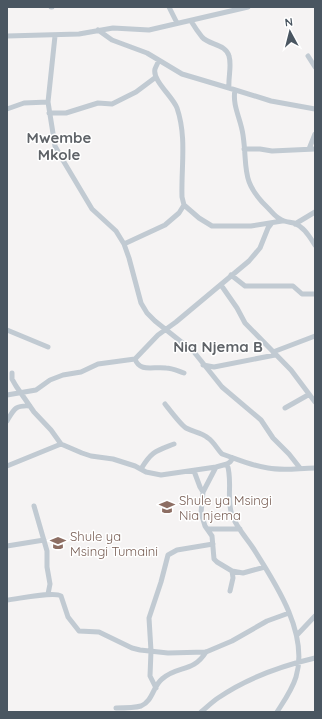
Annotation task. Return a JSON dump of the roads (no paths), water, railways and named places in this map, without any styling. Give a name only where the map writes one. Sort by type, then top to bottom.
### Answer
[{"type":"street","points":[[169,7],[177,23]]},
{"type":"street","points":[[7,41],[9,36],[55,36],[79,34],[113,28],[149,30],[248,7]]},
{"type":"street","points":[[191,21],[202,37],[212,44],[224,48],[228,52],[230,62],[230,88]]},
{"type":"street","points":[[98,30],[112,40],[147,53],[182,74],[271,101],[315,109]]},
{"type":"street","points":[[55,36],[48,102],[56,146],[92,209],[116,231],[124,244],[141,304],[147,313],[165,330],[194,352],[222,387],[261,420],[273,438],[300,468]]},
{"type":"street","points":[[308,56],[315,67]]},
{"type":"street","points":[[159,60],[155,69],[156,77],[176,107],[180,121],[182,138],[182,197],[184,205],[199,218],[212,226],[242,227],[271,224],[282,221],[295,224],[303,228],[315,245]]},
{"type":"street","points":[[49,113],[66,113],[98,103],[112,104],[136,92],[156,77]]},
{"type":"street","points":[[235,90],[234,103],[243,133],[248,181],[251,189],[261,202],[282,221]]},
{"type":"street","points":[[7,109],[24,103],[48,102]]},
{"type":"street","points":[[244,149],[272,151],[312,149],[315,134]]},
{"type":"street","points":[[124,244],[165,225],[179,213],[184,205]]},
{"type":"street","points":[[295,224],[315,212]]},
{"type":"street","points":[[7,395],[36,390],[50,380],[63,375],[87,370],[95,365],[135,359],[153,339],[254,255],[260,248],[271,224]]},
{"type":"street","points":[[231,275],[245,286],[293,286],[302,294],[315,294]]},
{"type":"street","points":[[221,284],[245,323],[291,370],[315,402]]},
{"type":"street","points":[[7,330],[48,347]]},
{"type":"street","points":[[204,365],[214,367],[274,354],[315,336]]},
{"type":"street","points":[[135,359],[138,365],[144,368],[165,368],[184,373]]},
{"type":"street","points":[[12,373],[12,379],[21,393],[61,444],[91,456],[112,459],[146,472],[161,475],[216,467],[227,464],[233,458]]},
{"type":"street","points":[[285,408],[308,394]]},
{"type":"street","points":[[165,404],[184,427],[204,434],[222,454],[269,469],[286,470],[315,468]]},
{"type":"street","points":[[7,421],[15,408],[20,406],[30,406]]},
{"type":"street","points":[[7,466],[61,444]]},
{"type":"street","points":[[141,469],[153,453],[174,444]]},
{"type":"street","points":[[227,464],[230,477],[230,509],[235,521],[280,593],[297,635],[299,662],[294,683],[277,712]]},
{"type":"street","points":[[216,467],[201,502],[202,520],[212,536],[213,556],[215,560],[232,571],[240,574],[265,567]]},
{"type":"street","points":[[194,471],[200,487],[204,492]]},
{"type":"street","points":[[34,506],[47,550],[47,567],[50,584],[48,594]]},
{"type":"street","points":[[208,529],[240,528]]},
{"type":"street","points":[[7,546],[44,540]]},
{"type":"street","points":[[156,688],[150,676],[151,651],[149,618],[161,582],[168,554],[177,550],[213,544]]},
{"type":"street","points":[[230,591],[233,578],[232,571]]},
{"type":"street","points":[[7,600],[57,594],[61,596],[68,617],[79,631],[98,632],[132,648],[168,654],[206,652],[232,641],[267,621],[289,613]]},
{"type":"street","points":[[297,635],[315,616]]},
{"type":"street","points":[[116,708],[142,706],[150,698],[161,679],[198,663],[206,652]]},
{"type":"street","points":[[201,712],[216,699],[242,684],[284,666],[315,658]]},
{"type":"place","name":"Shule ya Msingi Nia njema","points":[[167,507]]},
{"type":"place","name":"Shule ya Msingi Tumaini","points":[[58,543]]},
{"type":"district","name":"Mwembe Mkole","points":[[59,146]]},
{"type":"district","name":"Nia Njema B","points":[[218,346]]}]
